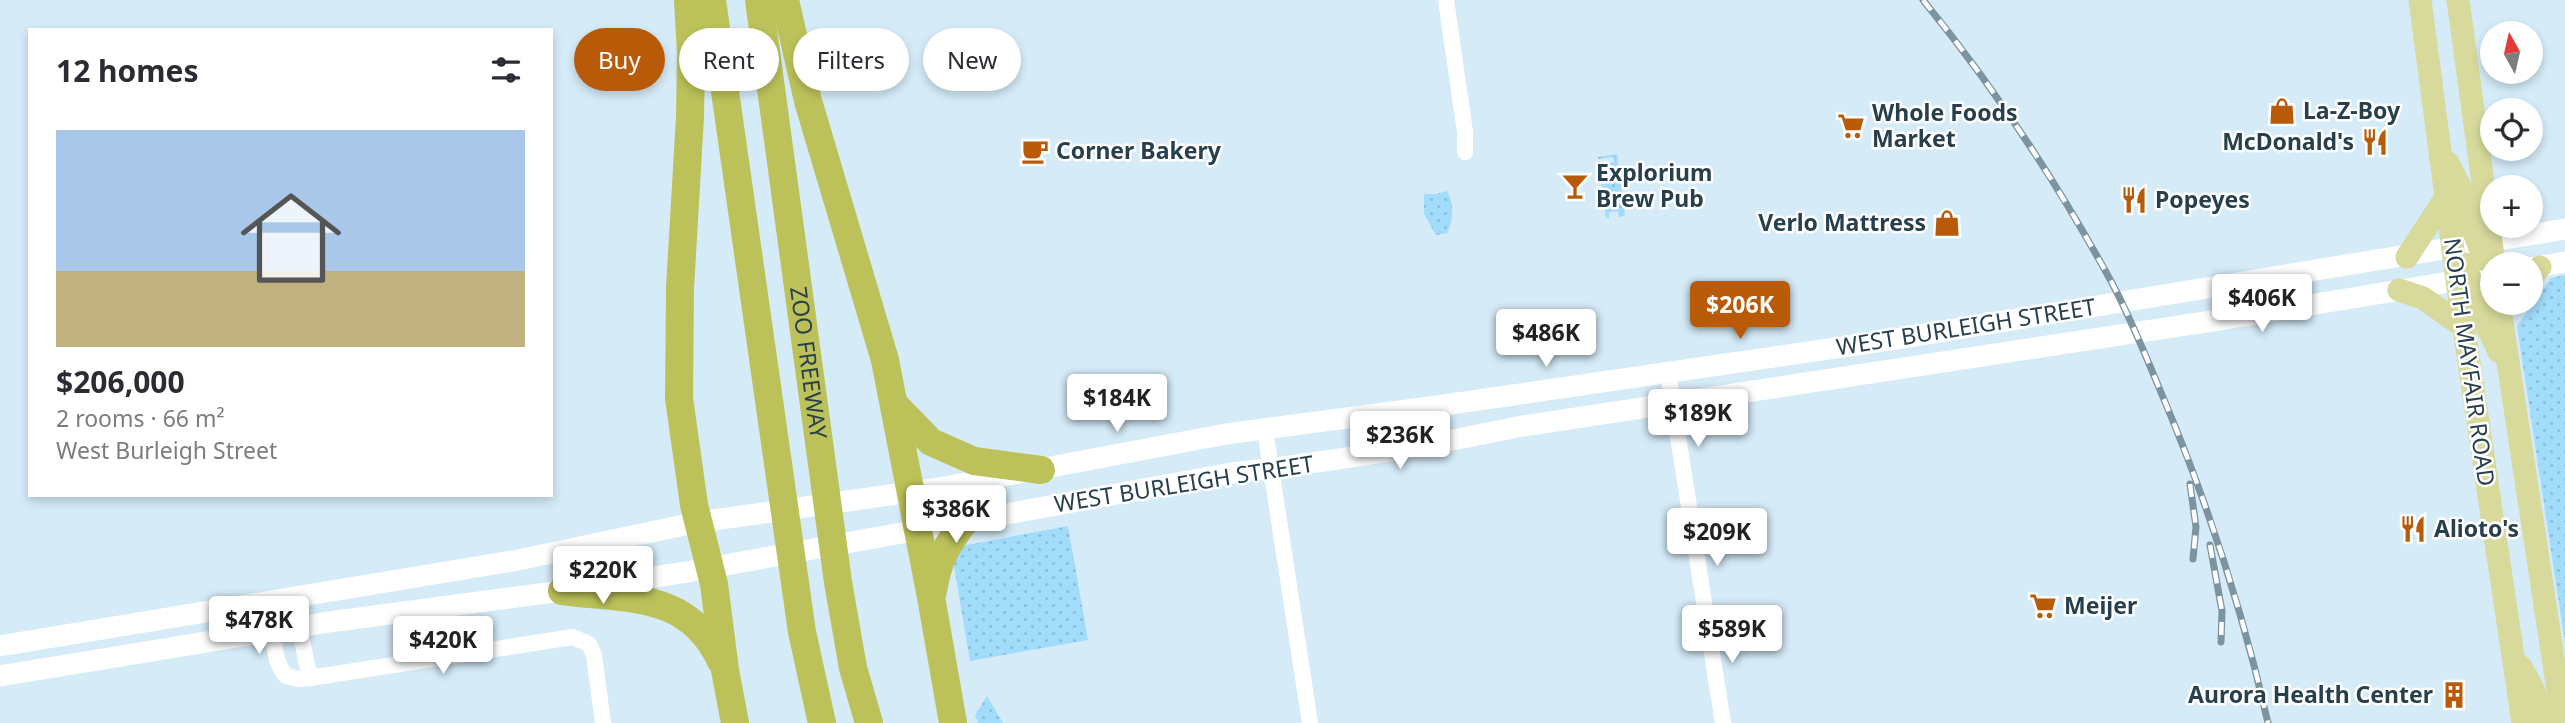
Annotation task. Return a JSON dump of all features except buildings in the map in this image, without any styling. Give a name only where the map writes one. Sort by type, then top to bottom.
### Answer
[{"type":"highway","points":[[688,0],[690,139],[680,288],[678,386],[699,522],[711,567],[735,723]]},
{"type":"highway","name":"ZOO FREEWAY","points":[[712,0],[806,656],[822,723]]},
{"type":"highway","name":"ZOO FREEWAY","points":[[759,0],[838,582],[853,668],[869,723]]},
{"type":"highway","points":[[785,0],[808,101],[885,360],[896,406],[953,723]]},
{"type":"highway","points":[[896,406],[931,442],[974,461],[1041,470]]},
{"type":"highway","points":[[931,597],[937,566],[946,547],[965,521]]},
{"type":"highway","points":[[562,591],[657,603],[682,613],[712,643],[725,670]]},
{"type":"main road","name":"NORTH MAYFAIR ROAD","points":[[2420,0],[2453,249]]},
{"type":"main road","name":"NORTH MAYFAIR ROAD","points":[[2458,0],[2487,251]]},
{"type":"main road","points":[[2439,145],[2487,251],[2478,276],[2486,324],[2510,374]]},
{"type":"main road","points":[[2407,257],[2446,197]]},
{"type":"main road","name":"WEST BURLEIGH STREET","points":[[0,646],[518,560],[699,522],[1041,470],[1226,433],[1668,373],[2453,249],[2487,251],[2565,229]]},
{"type":"main road","points":[[2453,249],[2478,276]]},
{"type":"main road","points":[[2543,268],[2565,262]]},
{"type":"main road","name":"WEST BURLEIGH STREET","points":[[0,676],[299,627],[562,591],[711,567],[1232,473],[1349,458],[1523,426],[2478,276]]},
{"type":"main road","name":"NORTH MAYFAIR ROAD","points":[[2478,276],[2464,327],[2523,723]]},
{"type":"main road","points":[[2399,290],[2423,298],[2464,327]]},
{"type":"main road","name":"NORTH MAYFAIR ROAD","points":[[2501,315],[2563,723]]},
{"type":"main road","points":[[2512,649],[2534,691],[2543,723]]},
{"type":"street","points":[[1446,0],[1465,132],[1465,152]]},
{"type":"street","points":[[1668,373],[1723,723]]},
{"type":"street","points":[[1265,429],[1310,723]]},
{"type":"street","points":[[280,599],[299,627],[310,678]]},
{"type":"street","points":[[280,599],[273,631],[282,672],[292,678],[310,678],[566,636],[578,638],[589,644],[594,654],[603,723]]},
{"type":"shaded area","points":[[1617,154],[1625,216],[1619,217],[1618,211],[1609,212],[1609,218],[1606,218],[1601,183],[1617,179],[1601,180],[1599,164],[1614,162],[1614,157],[1598,157]]},
{"type":"shaded area","points":[[1447,191],[1452,206],[1451,222],[1447,233],[1436,235],[1424,214],[1424,194]]},
{"type":"shaded area","points":[[2565,275],[2565,643],[2517,326],[2525,315],[2543,315],[2543,289],[2551,278]]},
{"type":"shaded area","points":[[1068,526],[1088,640],[970,661],[952,554],[962,546]]},
{"type":"shaded area","points":[[987,696],[1003,723],[978,723],[975,715]]},
{"type":"railway","points":[[1923,0],[2024,137],[2091,246],[2125,309],[2177,431],[2208,513],[2235,596],[2268,723]]},
{"type":"railway","points":[[2190,484],[2196,527],[2193,559]]},
{"type":"railway","points":[[2210,545],[2222,611],[2221,642]]},
{"type":"place","name":"La-Z-Boy","points":[[2282,111]]},
{"type":"place","name":"Whole Foods Market","points":[[1851,126]]},
{"type":"place","name":"McDonald's","points":[[2375,142]]},
{"type":"place","name":"Corner Bakery","points":[[1035,151]]},
{"type":"place","name":"Explorium Brew Pub","points":[[1575,186]]},
{"type":"place","name":"Popeyes","points":[[2134,200]]},
{"type":"place","name":"Verlo Mattress","points":[[1947,223]]},
{"type":"place","name":"Alioto's","points":[[2413,529]]},
{"type":"place","name":"Meijer","points":[[2043,606]]},
{"type":"place","name":"Aurora Health Center","points":[[2454,695]]}]
